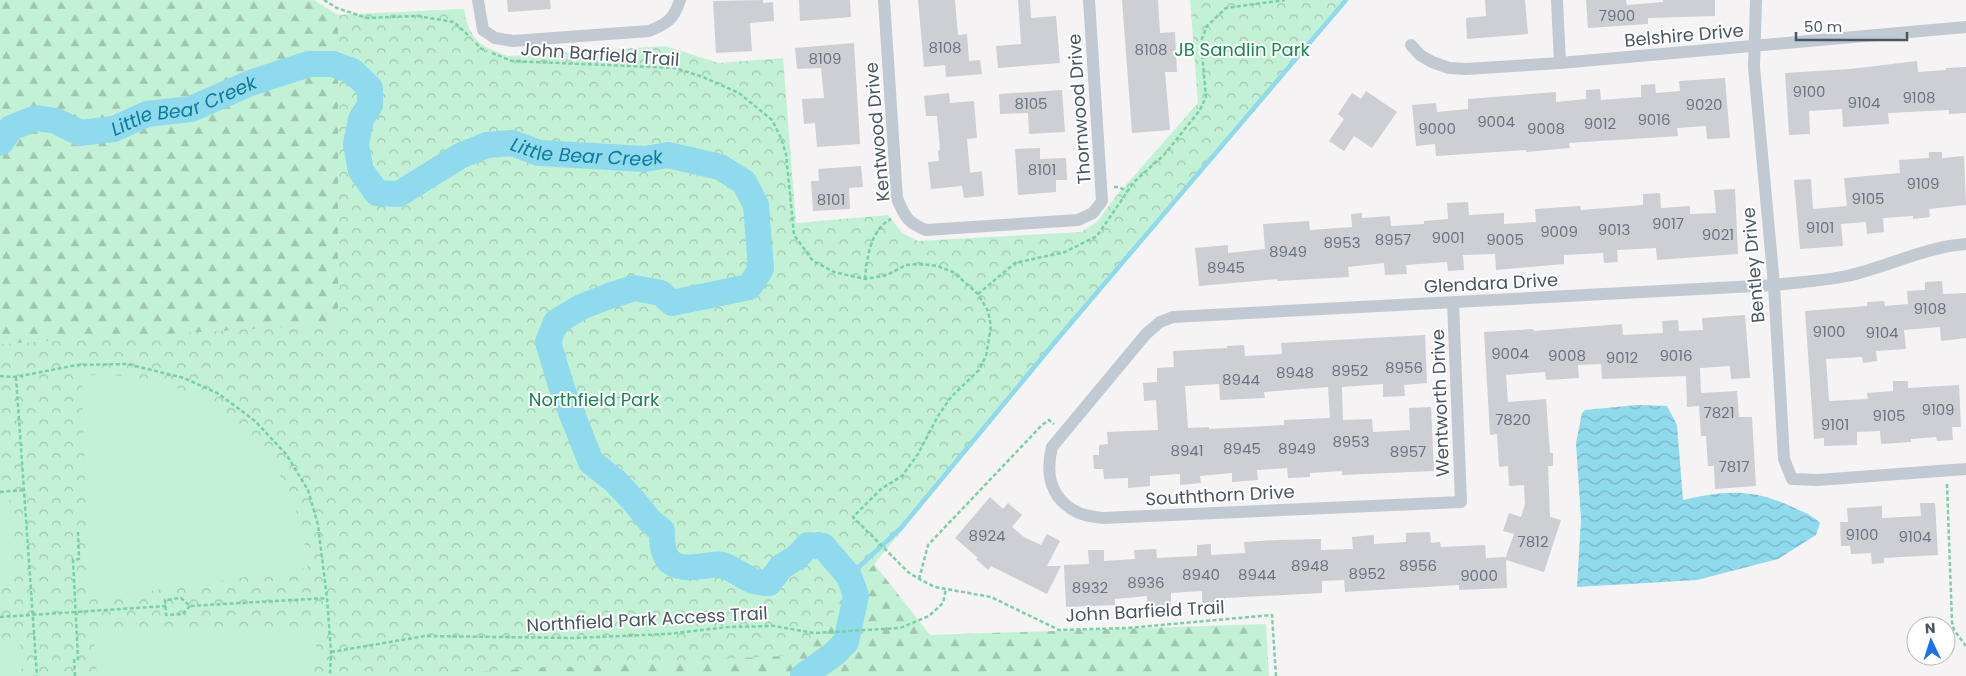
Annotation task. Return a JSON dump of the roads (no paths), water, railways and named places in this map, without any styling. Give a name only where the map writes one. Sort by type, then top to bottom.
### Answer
[{"type":"street","points":[[478,0],[483,30],[495,38],[513,41],[649,31],[664,26],[676,13],[680,0]]},
{"type":"street","name":"Kentwood Drive","points":[[884,0],[897,198],[903,214],[914,225],[926,230],[1078,220],[1093,213]]},
{"type":"street","name":"Thornwood Drive","points":[[1089,0],[1102,187],[1102,201],[1093,213]]},
{"type":"street","points":[[1557,0],[1560,63]]},
{"type":"street","name":"Bentley Drive","points":[[1756,0],[1754,67],[1774,286],[1784,459],[1792,479],[1818,480],[1966,469]]},
{"type":"street","name":"Belshire Drive","points":[[1411,45],[1420,56],[1449,68],[1466,69],[1560,63],[1966,27]]},
{"type":"street","name":"Glendara Drive","points":[[1064,433],[1146,334],[1160,322],[1173,317],[1774,286],[1846,276],[1898,259],[1954,245],[1966,244]]},
{"type":"street","name":"Wentworth Drive","points":[[1454,302],[1461,502]]},
{"type":"street","name":"Souththorn Drive","points":[[1064,433],[1052,447],[1049,462],[1052,489],[1065,505],[1080,514],[1103,518],[1461,502]]},
{"type":"water","points":[[1637,405],[1667,406],[1677,425],[1683,500],[1724,493],[1762,496],[1776,500],[1813,517],[1820,523],[1816,535],[1778,559],[1697,580],[1577,587],[1581,519],[1576,443],[1582,413],[1585,410]]},
{"type":"waterway","points":[[849,576],[901,528],[1060,336],[1346,0]]},
{"type":"waterway","name":"Little Bear Creek","points":[[0,143],[11,128],[36,118],[56,121],[80,133],[114,129],[147,114],[191,109],[253,82],[309,64],[333,64],[352,71],[370,88],[370,105],[361,119],[356,144],[361,171],[377,193],[399,194],[460,156],[487,145],[512,143],[539,153],[645,159],[668,155],[720,167],[744,182],[756,205],[761,269],[749,287],[672,303],[661,293],[634,288],[581,307],[556,322],[548,342],[562,389],[591,462],[615,481],[649,520],[662,531],[664,551],[671,562],[677,566],[684,567],[721,564],[755,581],[769,583],[781,567],[797,557],[808,545],[823,546],[849,576],[856,596],[846,642],[834,654],[803,676]]},
{"type":"park label","name":"JB Sandlin Park","points":[[1242,49]]},
{"type":"park label","name":"Northfield Park","points":[[594,399]]}]
